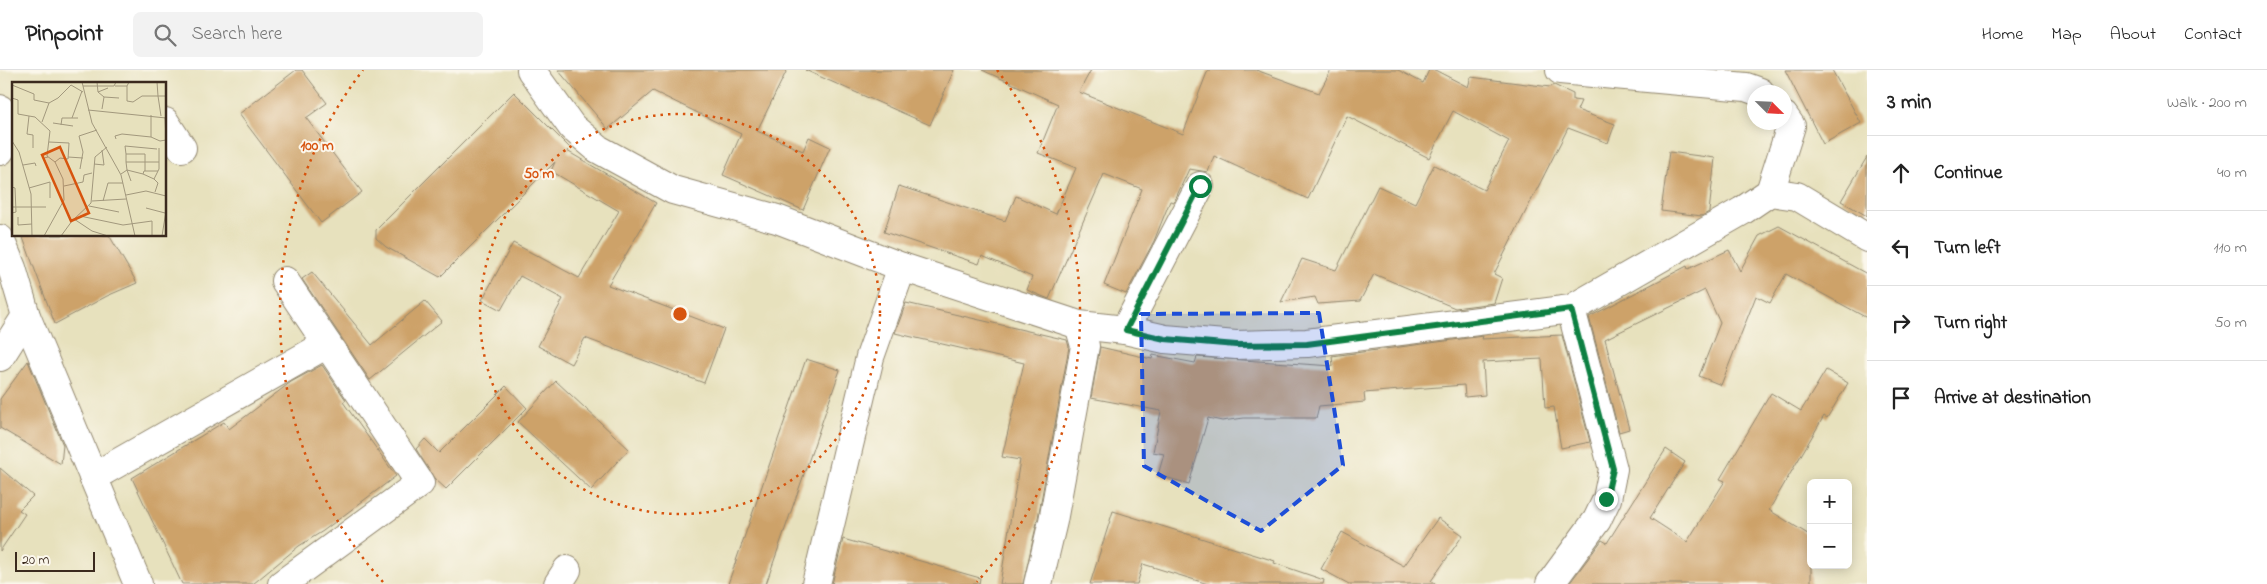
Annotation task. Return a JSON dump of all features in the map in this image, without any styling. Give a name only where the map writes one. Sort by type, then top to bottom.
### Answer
[{"type":"street","points":[[531,70],[572,127],[598,149],[673,190],[777,219],[902,267],[1079,325],[1126,330],[1165,339],[1236,345],[1307,344],[1571,309],[1742,211],[1770,192],[1790,130]]},
{"type":"street","points":[[1560,70],[1747,87]]},
{"type":"street","points":[[0,109],[7,143]]},
{"type":"street","points":[[166,124],[182,148]]},
{"type":"street","points":[[1126,330],[1200,186]]},
{"type":"street","points":[[1770,192],[1797,196],[1867,238]]},
{"type":"street","points":[[0,239],[12,268],[26,316],[138,584]]},
{"type":"street","points":[[816,584],[870,357],[902,267]]},
{"type":"street","points":[[282,584],[420,483],[285,281]]},
{"type":"street","points":[[1550,584],[1597,520],[1606,499],[1613,469],[1571,309]]},
{"type":"street","points":[[0,357],[26,316]]},
{"type":"street","points":[[1038,584],[1054,521],[1085,346],[1079,325]]},
{"type":"street","points":[[94,476],[327,344]]},
{"type":"highlighted area","points":[[1319,313],[1343,465],[1261,531],[1144,466],[1141,314]]},
{"type":"building","points":[[296,70],[302,70],[327,103],[306,118],[362,192],[321,223],[239,114]]},
{"type":"building","points":[[558,70],[787,70],[757,131],[803,151],[809,137],[830,147],[803,210],[723,175],[741,134],[653,91],[608,129]]},
{"type":"building","points":[[805,70],[954,70],[930,125]]},
{"type":"building","points":[[982,70],[1091,70],[1079,92],[1183,134],[1208,70],[1256,70],[1319,93],[1331,70],[1398,70],[1423,83],[1429,70],[1435,70],[1468,87],[1471,77],[1550,87],[1554,85],[1573,94],[1573,100],[1581,101],[1577,110],[1615,124],[1608,143],[1568,128],[1494,274],[1502,278],[1494,303],[1455,308],[1374,274],[1360,301],[1318,304],[1315,297],[1281,302],[1302,259],[1336,270],[1378,186],[1415,203],[1434,165],[1484,190],[1509,141],[1453,111],[1429,158],[1347,116],[1308,199],[1214,156],[1208,172],[1189,169],[1174,202],[1170,201],[1154,241],[1126,294],[1104,285],[1142,189],[1104,174],[1049,299],[1027,290],[1032,277],[982,256],[979,264],[884,232],[899,186],[1005,221],[1016,196],[1056,214],[1076,168],[1038,153],[1058,104]]},
{"type":"building","points":[[1785,70],[1832,70],[1861,123],[1823,144]]},
{"type":"building","points":[[514,92],[570,148],[567,151],[656,203],[608,285],[724,329],[704,383],[585,338],[571,364],[538,346],[563,299],[520,276],[501,310],[482,300],[513,243],[579,278],[619,211],[551,171],[555,162],[440,277],[386,247],[376,238],[376,230]]},
{"type":"building","points":[[1669,152],[1715,158],[1709,212],[1702,216],[1661,211]]},
{"type":"building","points":[[1867,157],[1867,216],[1841,201]]},
{"type":"building","points":[[1779,226],[1867,274],[1867,318],[1786,274],[1770,303],[1756,296],[1721,385],[1699,376],[1720,323],[1705,290],[1605,339],[1629,429],[1619,432],[1589,317],[1687,266],[1688,269],[1729,250],[1740,271],[1759,236]]},
{"type":"building","points":[[22,236],[110,236],[137,283],[107,296],[55,324]]},
{"type":"building","points":[[312,272],[372,345],[425,301],[442,321],[370,380],[302,279]]},
{"type":"building","points":[[906,303],[1067,340],[1069,347],[1038,518],[1023,584],[1000,584],[1020,460],[1002,457],[1024,363],[895,333]]},
{"type":"building","points":[[1562,335],[1590,442],[1561,448],[1554,407],[1545,408],[1542,359],[1483,362],[1485,395],[1465,397],[1464,385],[1400,390],[1364,393],[1365,402],[1319,406],[1316,418],[1244,418],[1222,421],[1208,418],[1189,484],[1158,475],[1164,454],[1153,452],[1161,411],[1091,398],[1100,347],[1152,359],[1153,355],[1195,363],[1197,357],[1333,366],[1332,356],[1483,336],[1482,339]]},
{"type":"building","points":[[806,359],[840,370],[766,584],[728,584]]},
{"type":"building","points":[[28,361],[63,445],[61,464],[0,428],[0,399]]},
{"type":"building","points":[[322,365],[346,400],[343,402],[396,476],[323,531],[299,546],[253,584],[182,584],[132,478],[224,422],[229,429],[291,382]]},
{"type":"building","points":[[1826,370],[1848,383],[1827,418],[1824,416],[1769,510],[1807,534],[1807,569],[1811,569],[1811,584],[1569,584],[1602,540],[1607,543],[1666,449],[1685,462],[1650,518],[1687,542],[1725,481],[1720,479],[1771,393],[1801,411]]},
{"type":"building","points":[[556,381],[629,449],[591,490],[518,422]]},
{"type":"building","points":[[506,386],[527,408],[446,489],[434,478],[416,449],[425,439],[439,453]]},
{"type":"building","points":[[0,468],[33,496],[19,510],[25,514],[0,551]]},
{"type":"building","points":[[1113,511],[1275,561],[1274,563],[1324,580],[1323,584],[1208,584],[1143,564],[1137,584],[1090,584]]},
{"type":"building","points":[[1438,518],[1463,535],[1431,581],[1436,584],[1349,584],[1321,569],[1342,532],[1404,566]]},
{"type":"building","points":[[843,539],[980,578],[979,584],[832,584]]},
{"type":"route","points":[[1200,186],[1126,330],[1165,339],[1236,345],[1307,344],[1571,309],[1613,469],[1606,499]]}]
